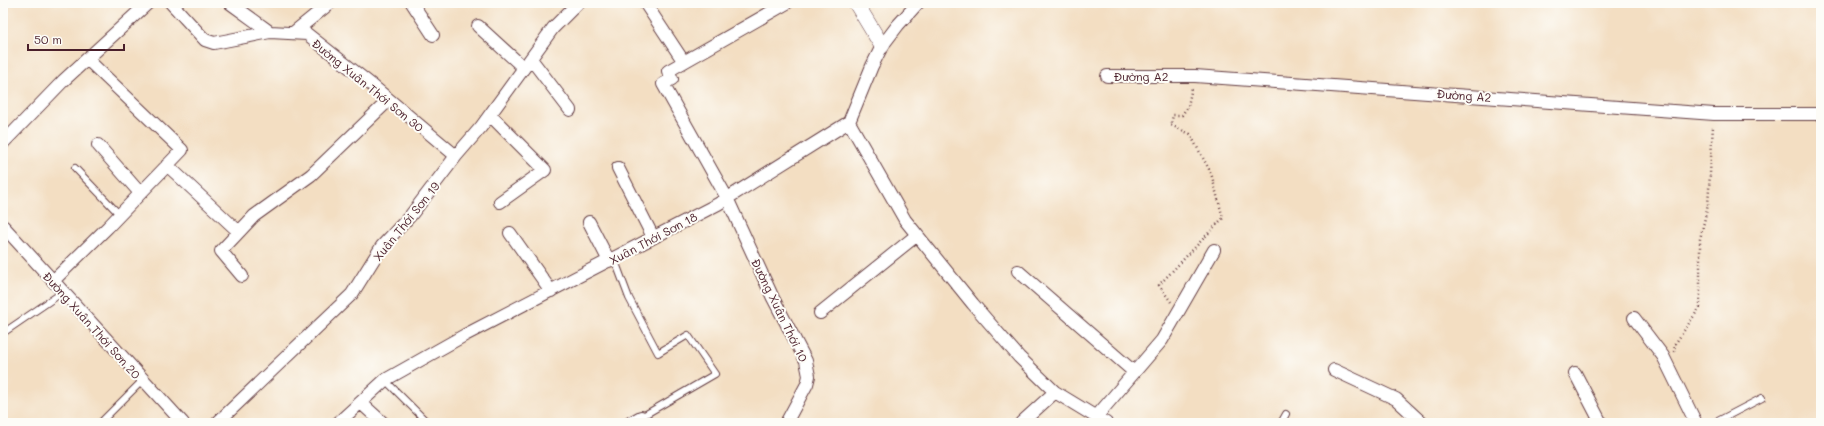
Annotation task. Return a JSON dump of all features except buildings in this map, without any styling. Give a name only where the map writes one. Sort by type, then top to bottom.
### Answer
[{"type":"street","points":[[3,142],[63,81],[148,3]]},
{"type":"street","name":"Đường Xuân Thới Sơn 30","points":[[171,3],[205,40],[214,43],[270,32],[307,34],[373,86],[456,156]]},
{"type":"street","points":[[230,3],[270,32]]},
{"type":"street","points":[[293,33],[330,3]]},
{"type":"street","points":[[412,3],[433,35]]},
{"type":"street","name":"Xuân Thới Sơn 19","points":[[217,423],[352,294],[382,246],[411,214],[490,115],[553,28],[578,3]]},
{"type":"street","points":[[645,3],[684,62],[787,3]]},
{"type":"street","points":[[856,3],[882,46]]},
{"type":"street","points":[[918,3],[898,25],[882,46],[872,66],[849,122],[905,220],[973,304],[1019,357],[1055,392],[1101,420],[1134,372],[1162,340],[1214,250]]},
{"type":"street","points":[[478,26],[528,63],[570,110]]},
{"type":"street","points":[[53,281],[120,215],[182,150],[87,59]]},
{"type":"street","name":"Đường Xuân Thới 10","points":[[684,62],[668,71],[672,79],[663,84],[727,198],[773,298],[806,361],[809,376],[807,384],[786,423]]},
{"type":"street","name":"Đường A2","points":[[1107,76],[1195,76],[1714,114],[1821,114]]},
{"type":"street","points":[[242,276],[221,251],[254,216],[311,175],[389,100]]},
{"type":"street","points":[[490,115],[545,170],[500,202]]},
{"type":"street","name":"Xuân Thới Sơn 18","points":[[338,423],[385,380],[727,198],[849,122]]},
{"type":"street","points":[[98,145],[140,193]]},
{"type":"street","points":[[167,165],[239,232]]},
{"type":"street","points":[[618,168],[653,238]]},
{"type":"street","points":[[589,222],[612,259]]},
{"type":"street","name":"Đường Xuân Thới Sơn 20","points":[[3,226],[183,423]]},
{"type":"street","points":[[510,233],[551,291]]},
{"type":"street","points":[[820,313],[917,235]]},
{"type":"street","points":[[1018,271],[1134,372]]},
{"type":"street","points":[[1634,318],[1663,356],[1694,422]]},
{"type":"street","points":[[1334,370],[1396,399],[1422,423]]},
{"type":"street","points":[[1575,373],[1601,423]]},
{"type":"street","points":[[1021,423],[1055,392]]},
{"type":"street","points":[[361,403],[383,423]]},
{"type":"street","points":[[630,423],[643,420]]},
{"type":"lane","points":[[75,168],[120,215]]},
{"type":"lane","points":[[612,259],[658,353],[688,335],[715,374],[643,420]]},
{"type":"lane","points":[[3,333],[63,292]]},
{"type":"lane","points":[[100,423],[143,380]]},
{"type":"lane","points":[[385,380],[428,423]]},
{"type":"lane","points":[[1714,423],[1762,398]]},
{"type":"lane","points":[[1281,423],[1286,414]]},
{"type":"path","points":[[1178,312],[1159,285],[1223,218],[1211,173],[1190,134],[1171,125],[1173,115],[1182,114],[1188,106],[1195,76]]},
{"type":"path","points":[[1673,358],[1675,344],[1700,307],[1700,239],[1708,205],[1714,114]]}]
